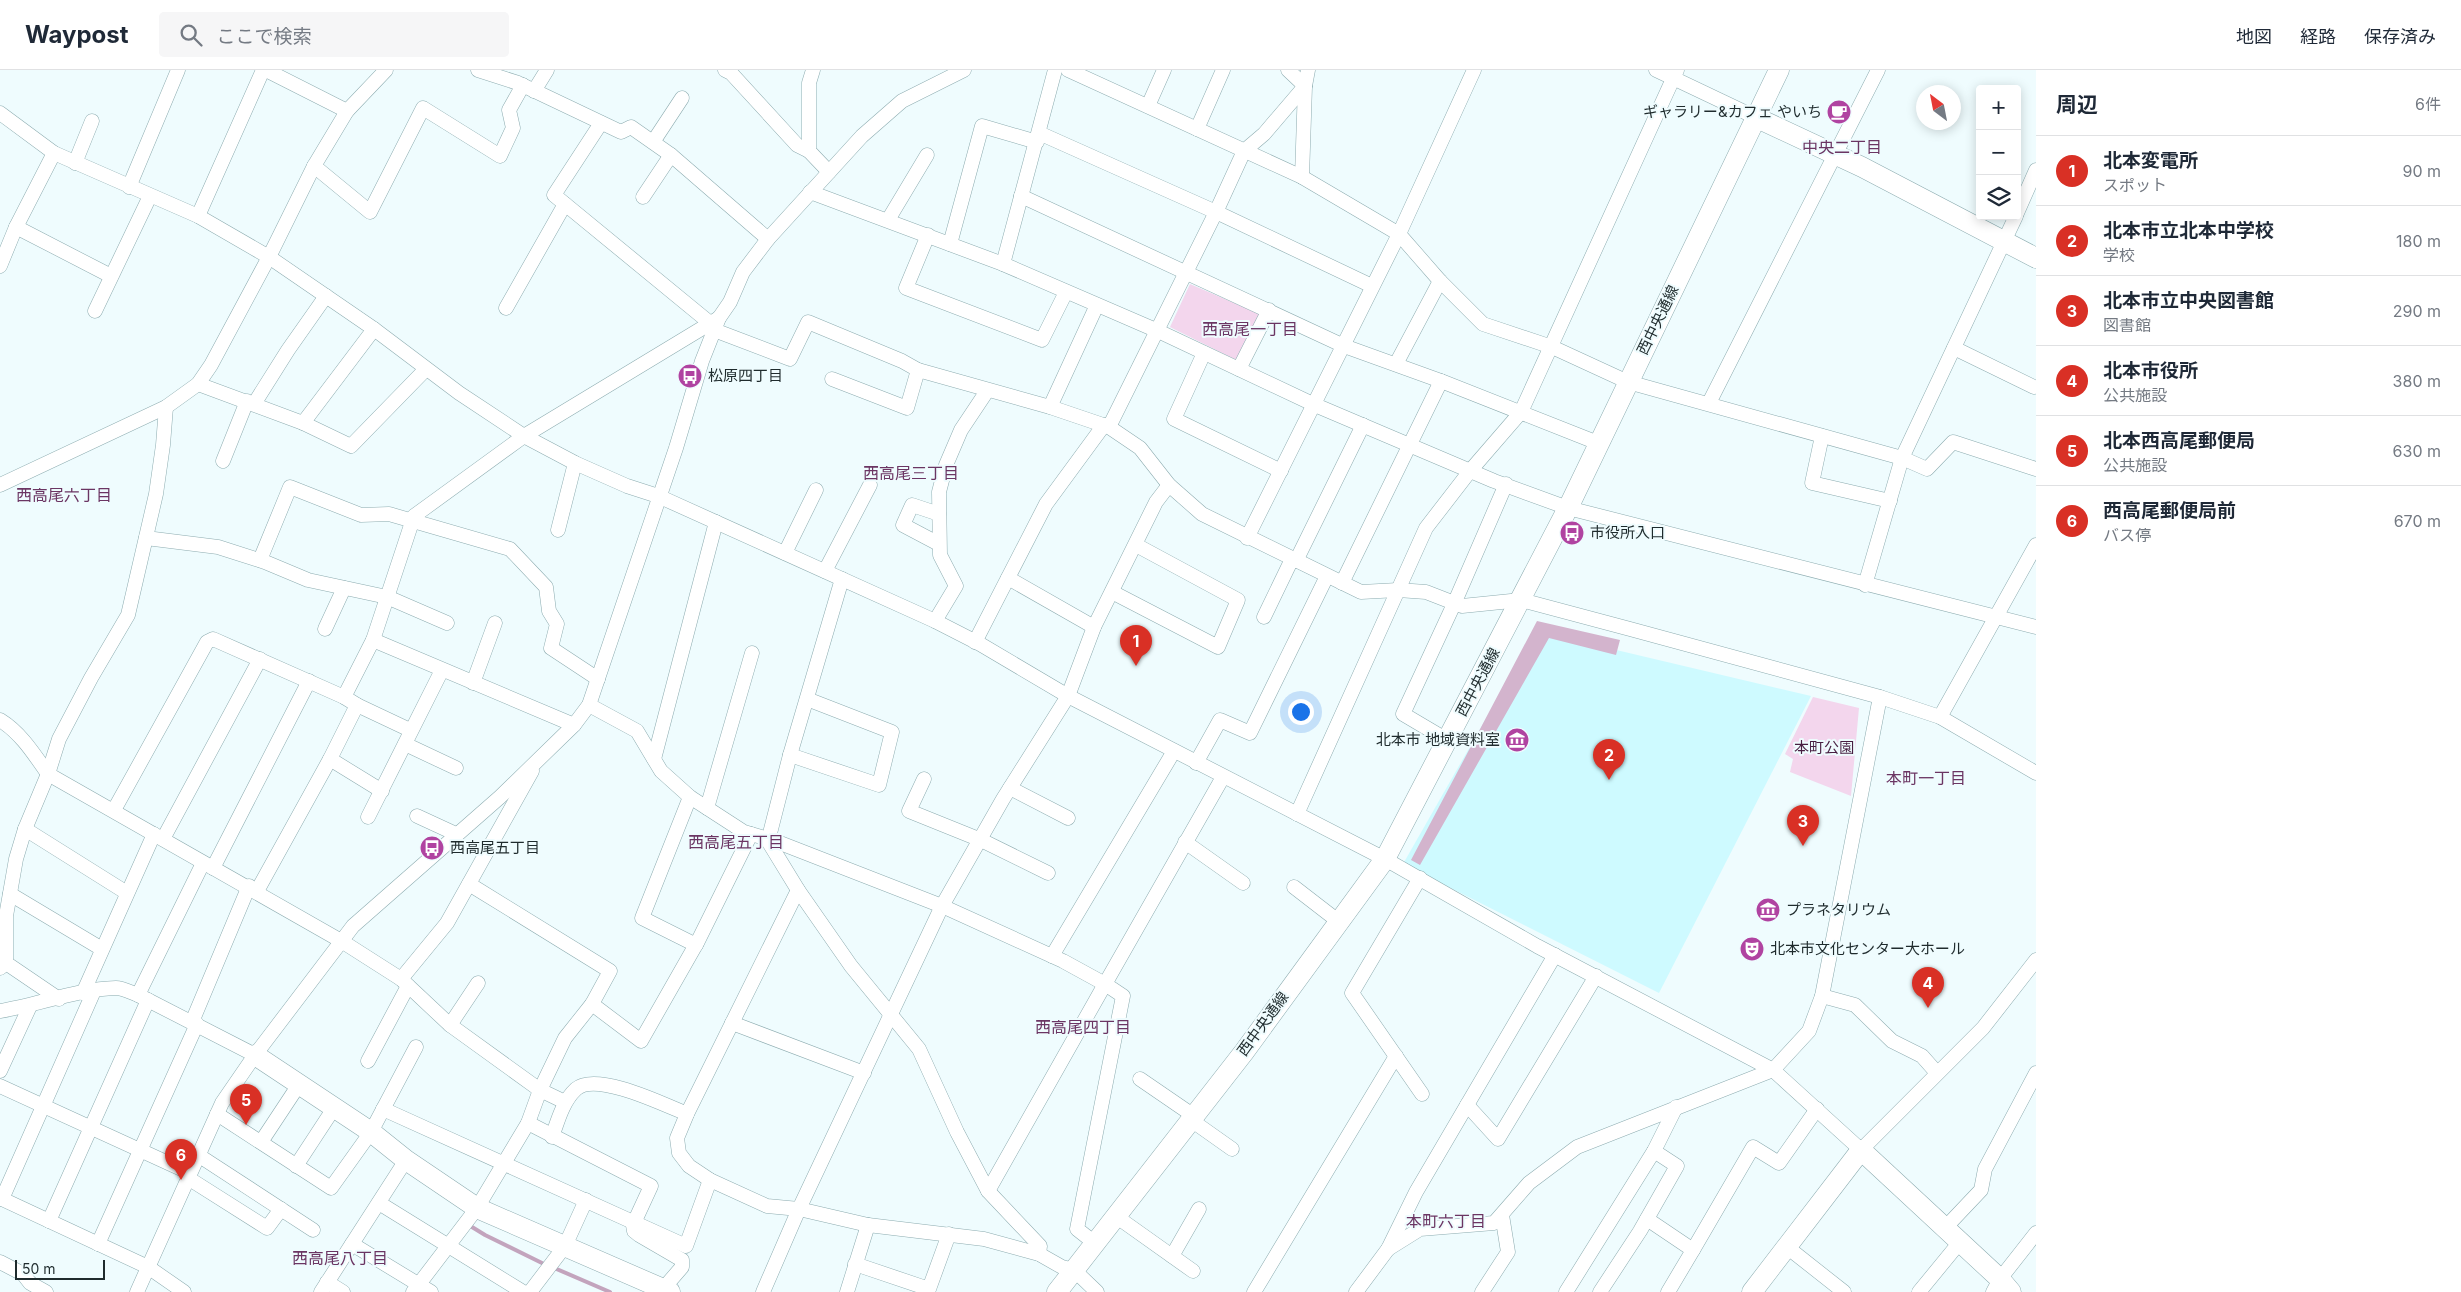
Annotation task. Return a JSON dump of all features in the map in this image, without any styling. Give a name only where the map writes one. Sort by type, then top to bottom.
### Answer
[{"type":"street","points":[[129,187],[178,70]]},
{"type":"street","points":[[198,216],[262,70]]},
{"type":"street","points":[[266,70],[347,111]]},
{"type":"street","points":[[0,485],[166,407],[198,384],[211,365],[269,256],[314,166],[347,111],[386,70]]},
{"type":"street","points":[[480,70],[529,88],[620,132],[631,127],[672,155],[768,239]]},
{"type":"street","points":[[314,166],[370,212],[423,108],[500,156],[512,128],[510,110],[548,70]]},
{"type":"street","points":[[809,151],[809,83],[813,70]]},
{"type":"street","points":[[137,1292],[222,1103],[255,1055],[343,942],[353,926],[541,756],[574,725],[589,706],[658,496],[676,448],[714,324],[730,302],[744,272],[768,239],[862,136],[902,102],[964,70]]},
{"type":"street","points":[[1003,264],[1055,70]]},
{"type":"street","points":[[1068,70],[1302,177],[1400,234],[1440,281],[1483,324],[1552,347],[1628,382],[1902,458],[1927,469],[1953,442],[2036,469]]},
{"type":"street","points":[[1148,106],[1164,70]]},
{"type":"street","points":[[1197,129],[1223,70]]},
{"type":"street","points":[[1288,70],[1305,86]]},
{"type":"street","points":[[1302,177],[1305,86],[1308,70]]},
{"type":"street","points":[[1247,538],[1344,346],[1372,286],[1400,234],[1474,70]]},
{"type":"street","points":[[1656,70],[1675,74],[1755,117],[1835,155],[2036,258]]},
{"type":"street","name":"西中央通線","points":[[1057,1292],[1244,1052],[1385,858],[1568,508],[1779,70]]},
{"type":"street","points":[[1709,403],[1878,70]]},
{"type":"street","points":[[730,71],[797,145],[809,151],[829,172]]},
{"type":"street","points":[[1297,814],[1426,528],[1470,471],[1521,412],[1675,74]]},
{"type":"street","points":[[975,642],[1046,504],[1106,426],[1158,331],[1244,151],[1264,134],[1305,86]]},
{"type":"street","points":[[653,142],[682,98]]},
{"type":"street","points":[[0,113],[54,153],[198,216],[269,256],[374,329],[426,370],[524,436],[575,464],[627,486],[658,496],[935,621],[1068,696],[1223,777],[1385,858],[1555,955],[1773,1070],[1960,1242],[2001,1288],[2036,1233]]},
{"type":"street","points":[[75,163],[92,122]]},
{"type":"street","points":[[601,123],[554,195],[714,324],[790,359],[808,322],[902,361],[918,370],[987,391],[1050,407],[1106,426],[1140,448],[1169,485],[1202,514],[1247,538],[1361,592],[1398,590],[1426,592],[1462,606],[1521,600],[1880,697],[1940,717],[2036,773]]},
{"type":"street","points":[[950,244],[982,126],[1038,137],[1216,212],[1372,286]]},
{"type":"street","points":[[0,266],[16,227],[54,153]]},
{"type":"street","points":[[643,197],[672,155]]},
{"type":"street","points":[[888,220],[927,155]]},
{"type":"street","points":[[2021,204],[2036,172]]},
{"type":"street","points":[[810,192],[1003,264],[1158,331],[1314,404],[1470,471],[1568,508],[2036,627]]},
{"type":"street","points":[[95,311],[150,196]]},
{"type":"street","points":[[1021,196],[1344,346],[1441,381],[1598,443]]},
{"type":"street","points":[[506,308],[565,204]]},
{"type":"street","points":[[1865,585],[1902,458],[2014,220]]},
{"type":"street","points":[[16,227],[111,276]]},
{"type":"street","points":[[928,235],[906,288],[1042,340],[1066,292]]},
{"type":"street","points":[[1396,364],[1440,281]]},
{"type":"street","points":[[223,461],[251,402],[326,296]]},
{"type":"street","points":[[1050,407],[1097,305]]},
{"type":"street","points":[[1239,370],[1269,310]]},
{"type":"street","points":[[344,697],[373,640],[414,516],[524,436],[714,324]]},
{"type":"street","points":[[303,423],[374,329]]},
{"type":"street","points":[[1954,348],[2034,387]]},
{"type":"street","points":[[1204,353],[1174,419],[1281,471]]},
{"type":"street","points":[[198,384],[251,402],[303,423],[351,446],[426,370]]},
{"type":"street","points":[[832,379],[907,408],[918,370]]},
{"type":"street","points":[[1342,583],[1441,381]]},
{"type":"street","points":[[935,621],[956,586],[940,555],[939,492],[946,464],[960,430],[987,391]]},
{"type":"street","points":[[59,999],[3,966],[6,916],[16,859],[25,829],[48,774],[59,739],[90,678],[128,615],[159,474],[166,407]]},
{"type":"street","points":[[1264,617],[1363,425]]},
{"type":"street","points":[[1822,436],[1812,483],[1890,501]]},
{"type":"street","points":[[558,530],[575,464]]},
{"type":"street","points":[[1447,740],[1403,714],[1454,604],[1506,484]]},
{"type":"street","points":[[825,571],[870,485]]},
{"type":"street","points":[[763,1292],[799,1209],[942,906],[1010,788],[1068,696],[1094,628],[1156,502],[1169,485]]},
{"type":"street","points":[[260,560],[290,487],[362,515],[389,514],[510,549],[546,587],[549,611],[557,624],[551,648],[598,679]]},
{"type":"street","points":[[785,553],[816,490]]},
{"type":"street","points":[[939,514],[912,505],[903,525],[939,544]]},
{"type":"street","points":[[654,759],[716,522]]},
{"type":"street","points":[[146,538],[218,547],[260,560],[308,580],[387,597],[447,624]]},
{"type":"street","points":[[1112,592],[1218,647],[1238,600],[1136,544]]},
{"type":"street","points":[[1940,717],[2036,545]]},
{"type":"street","points":[[1196,763],[1220,720],[1250,733],[1327,576]]},
{"type":"street","points":[[1008,578],[1094,628]]},
{"type":"street","points":[[842,579],[790,755],[768,840],[798,890],[851,966],[919,1048],[957,1132],[988,1191],[1040,1246],[1039,1254]]},
{"type":"street","points":[[325,629],[344,588]]},
{"type":"street","points":[[473,683],[495,623]]},
{"type":"street","points":[[114,810],[207,642],[213,639],[218,639],[260,658],[410,730]]},
{"type":"street","points":[[373,640],[574,725]]},
{"type":"street","points":[[707,808],[752,653]]},
{"type":"street","points":[[184,1292],[148,1267],[1,1198],[43,1106],[88,992],[102,949],[127,893],[260,658]]},
{"type":"street","points":[[368,818],[406,744],[410,730],[442,670]]},
{"type":"street","points":[[49,1221],[90,1128],[143,998],[208,865],[309,681]]},
{"type":"street","points":[[1388,1249],[1420,1228],[1494,1223],[1529,1183],[1577,1147],[1773,1070],[1809,1031],[1822,996],[1880,697]]},
{"type":"street","points":[[790,755],[879,785],[892,732],[807,699]]},
{"type":"street","points":[[98,1244],[253,889],[330,759],[356,705]]},
{"type":"street","points":[[589,706],[637,731],[661,771],[690,797],[744,832],[942,906],[1052,956],[1105,984],[1123,996],[1077,1229],[1096,1244]]},
{"type":"street","points":[[0,720],[9,726],[29,746],[48,774],[253,889],[343,942],[404,983],[450,1025],[540,1090],[565,1102]]},
{"type":"street","points":[[406,744],[456,768]]},
{"type":"street","points":[[1052,956],[1174,751]]},
{"type":"street","points":[[368,1061],[404,983],[447,924],[541,756]]},
{"type":"street","points":[[330,759],[382,791]]},
{"type":"street","points":[[988,1191],[1223,777]]},
{"type":"street","points":[[924,779],[908,811],[981,840],[1048,873]]},
{"type":"street","points":[[1010,788],[1068,818]]},
{"type":"street","points":[[690,797],[642,918],[696,945]]},
{"type":"street","points":[[416,816],[456,834]]},
{"type":"street","points":[[25,829],[127,893]]},
{"type":"street","points":[[592,1004],[641,1041],[696,945],[751,834]]},
{"type":"street","points":[[1185,842],[1243,883]]},
{"type":"street","points":[[1420,878],[1352,992],[1422,1094]]},
{"type":"street","points":[[352,1244],[421,1290],[448,1247],[477,1208],[528,1123],[540,1090],[565,1038],[592,1004],[610,971],[469,884]]},
{"type":"street","points":[[1294,888],[1338,921]]},
{"type":"street","points":[[798,890],[676,1138],[679,1153],[689,1166],[710,1180],[767,1206],[799,1209],[868,1225],[984,1239],[1039,1254],[1062,1267],[1074,1270],[1097,1292]]},
{"type":"street","points":[[10,894],[102,949]]},
{"type":"street","points":[[1356,1292],[1388,1249],[1416,1192],[1555,955]]},
{"type":"street","points":[[1752,1292],[1860,1150],[1983,1028],[2036,960]]},
{"type":"street","points":[[1466,1105],[1498,1138],[1596,976]]},
{"type":"street","points":[[450,1025],[478,983]]},
{"type":"street","points":[[0,1011],[88,992],[118,988],[143,998],[255,1055],[300,1083],[371,1132],[406,1160],[477,1208],[565,1246],[655,1289],[682,1267],[682,1260],[638,1235],[634,1230],[634,1222],[651,1186],[577,1147],[552,1137],[528,1123]]},
{"type":"street","points":[[1822,996],[1854,1005],[1892,1042],[1922,1056],[1937,1072]]},
{"type":"street","points":[[0,1071],[30,1006]]},
{"type":"street","points":[[732,1023],[864,1073]]},
{"type":"street","points":[[217,1114],[331,1188],[371,1132],[416,1047]]},
{"type":"street","points":[[1254,1292],[1396,1056]]},
{"type":"street","points":[[1945,1228],[1981,1190],[1985,1169],[2030,1094],[2036,1073]]},
{"type":"street","points":[[1140,1079],[1232,1149]]},
{"type":"street","points":[[261,1142],[300,1083]]},
{"type":"street","points":[[552,1137],[565,1102],[578,1088],[588,1084],[612,1086],[687,1114]]},
{"type":"street","points":[[0,1086],[189,1175],[267,1228],[281,1209]]},
{"type":"street","points":[[1566,1292],[1654,1151],[1676,1107]]},
{"type":"street","points":[[296,1166],[334,1108]]},
{"type":"street","points":[[383,1109],[686,1246],[710,1180]]},
{"type":"street","points":[[1668,1292],[1753,1147],[1779,1163],[1817,1109]]},
{"type":"street","points":[[1600,1292],[1647,1219],[1678,1166],[1654,1151]]},
{"type":"street","points":[[198,1155],[313,1230]]},
{"type":"street","points":[[343,1292],[324,1287],[406,1160]]},
{"type":"street","points":[[530,1292],[565,1246],[586,1200]]},
{"type":"street","points":[[379,1203],[523,1292]]},
{"type":"street","points":[[1172,1256],[1199,1208]]},
{"type":"street","points":[[1482,1292],[1508,1252],[1502,1214]]},
{"type":"street","points":[[1117,1217],[1193,1271]]},
{"type":"street","points":[[1647,1219],[1692,1250]]},
{"type":"street","points":[[847,1292],[868,1225]]},
{"type":"street","points":[[855,1264],[929,1289],[949,1234]]},
{"type":"street","points":[[1920,1292],[1960,1242]]},
{"type":"street","points":[[1787,1247],[1844,1292]]},
{"type":"street","points":[[0,1262],[23,1274],[30,1283],[46,1292]]},
{"type":"shaded area","points":[[1537,621],[1620,640],[1616,655],[1549,638],[1420,865],[1411,860]]},
{"type":"shaded area","points":[[1536,631],[1811,696],[1659,993],[1403,864]]},
{"type":"green space","points":[[1190,284],[1262,315],[1236,360],[1170,327]]},
{"type":"green space","name":"本町公園","points":[[1813,697],[1859,708],[1851,796],[1790,772],[1793,759],[1785,754]]},
{"type":"waterway","points":[[472,1227],[546,1265]]},
{"type":"waterway","points":[[552,1267],[610,1292]]},
{"type":"place","name":"ギャラリー&カフェ やいち","points":[[1839,112]]},
{"type":"place","name":"松原四丁目","points":[[690,376]]},
{"type":"place","name":"市役所入口","points":[[1572,533]]},
{"type":"place","name":"北本変電所","points":[[1136,666]]},
{"type":"place","name":"北本市 地域資料室","points":[[1517,740]]},
{"type":"place","name":"北本市立北本中学校","points":[[1609,780]]},
{"type":"place","name":"北本市立中央図書館","points":[[1803,846]]},
{"type":"place","name":"西高尾五丁目","points":[[432,848]]},
{"type":"place","name":"プラネタリウム","points":[[1768,910]]},
{"type":"place","name":"北本市文化センター大ホール","points":[[1752,949]]},
{"type":"place","name":"北本市役所","points":[[1928,1008]]},
{"type":"place","name":"北本西高尾郵便局","points":[[246,1125]]},
{"type":"place","name":"西高尾郵便局前","points":[[181,1180]]},
{"type":"district","name":"中央二丁目","points":[[1842,147]]},
{"type":"district","name":"西高尾一丁目","points":[[1250,329]]},
{"type":"district","name":"西高尾三丁目","points":[[911,473]]},
{"type":"district","name":"西高尾六丁目","points":[[64,495]]},
{"type":"district","name":"本町一丁目","points":[[1926,778]]},
{"type":"district","name":"西高尾五丁目","points":[[736,842]]},
{"type":"district","name":"西高尾四丁目","points":[[1083,1027]]},
{"type":"district","name":"本町六丁目","points":[[1446,1221]]},
{"type":"district","name":"西高尾八丁目","points":[[340,1258]]}]
